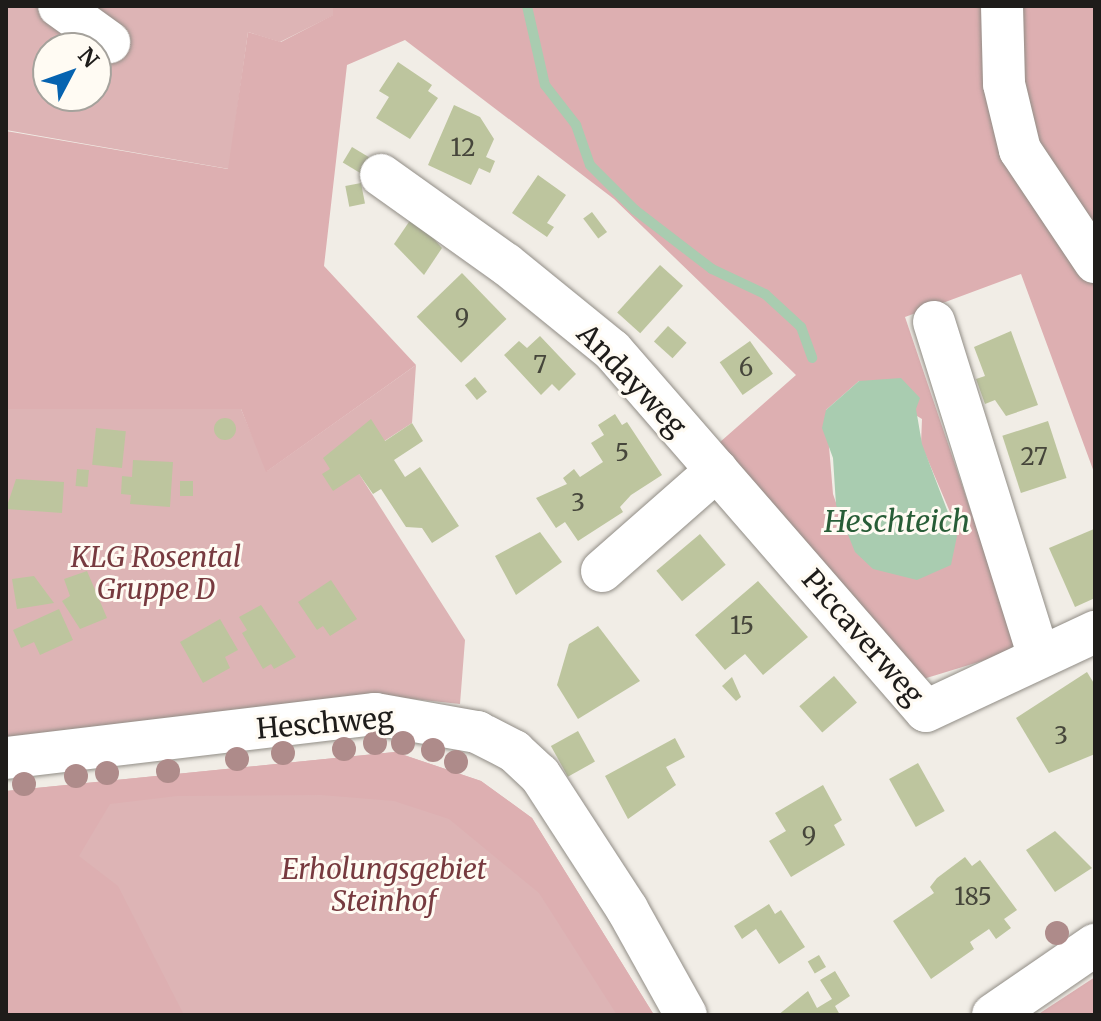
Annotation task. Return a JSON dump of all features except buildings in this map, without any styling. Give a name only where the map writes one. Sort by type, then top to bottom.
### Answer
[{"type":"street","points":[[59,6],[95,32]]},
{"type":"street","points":[[1002,6],[1004,84],[1020,150],[1095,262]]},
{"type":"street","name":"Andayweg","points":[[381,175],[506,264],[612,350],[717,470]]},
{"type":"street","points":[[934,322],[1039,657]]},
{"type":"street","points":[[602,571],[717,470]]},
{"type":"street","name":"Piccaverweg","points":[[717,470],[926,711],[1095,632]]},
{"type":"street","name":"Heschweg","points":[[6,758],[375,714],[477,732],[514,751],[540,775],[627,909],[686,1015]]},
{"type":"street","points":[[993,1015],[1095,945]]},
{"type":"green space","points":[[6,6],[333,6],[334,15],[280,42],[248,32],[229,169],[6,130]]},
{"type":"green space","name":"KLG Rosental Gruppe D","points":[[416,365],[412,423],[369,451],[356,469],[465,640],[460,704],[385,696],[6,743],[6,409],[241,409],[267,471]]},
{"type":"green space","name":"Erholungsgebiet Steinhof","points":[[395,752],[481,781],[532,818],[654,1015],[6,1015],[6,791]]},
{"type":"shaded area","points":[[333,6],[1095,6],[1095,475],[1021,274],[905,317],[1018,650],[920,680],[711,450],[796,375],[614,199],[405,40],[347,65],[324,266],[416,365],[266,472],[241,409],[6,409],[6,131],[228,169],[248,32],[281,42],[333,15]],"holes":[[[859,381],[922,419],[921,444],[953,519],[847,535],[833,494],[826,410]]]},
{"type":"shaded area","points":[[395,752],[481,781],[532,818],[654,1015],[617,1015],[539,893],[449,819],[394,801],[321,795],[177,796],[110,804],[79,856],[118,886],[184,1015],[6,1015],[6,791]]},
{"type":"shaded area","points":[[1095,977],[1095,1015],[1037,1015]]},
{"type":"water","name":"Heschteich","points":[[901,378],[920,398],[916,409],[922,444],[957,536],[951,565],[917,580],[873,569],[855,552],[836,505],[833,458],[822,428],[826,410],[859,381]]},
{"type":"waterway","points":[[527,6],[545,85],[576,125],[590,165],[635,210],[712,269],[765,294],[801,327],[812,358]]}]
